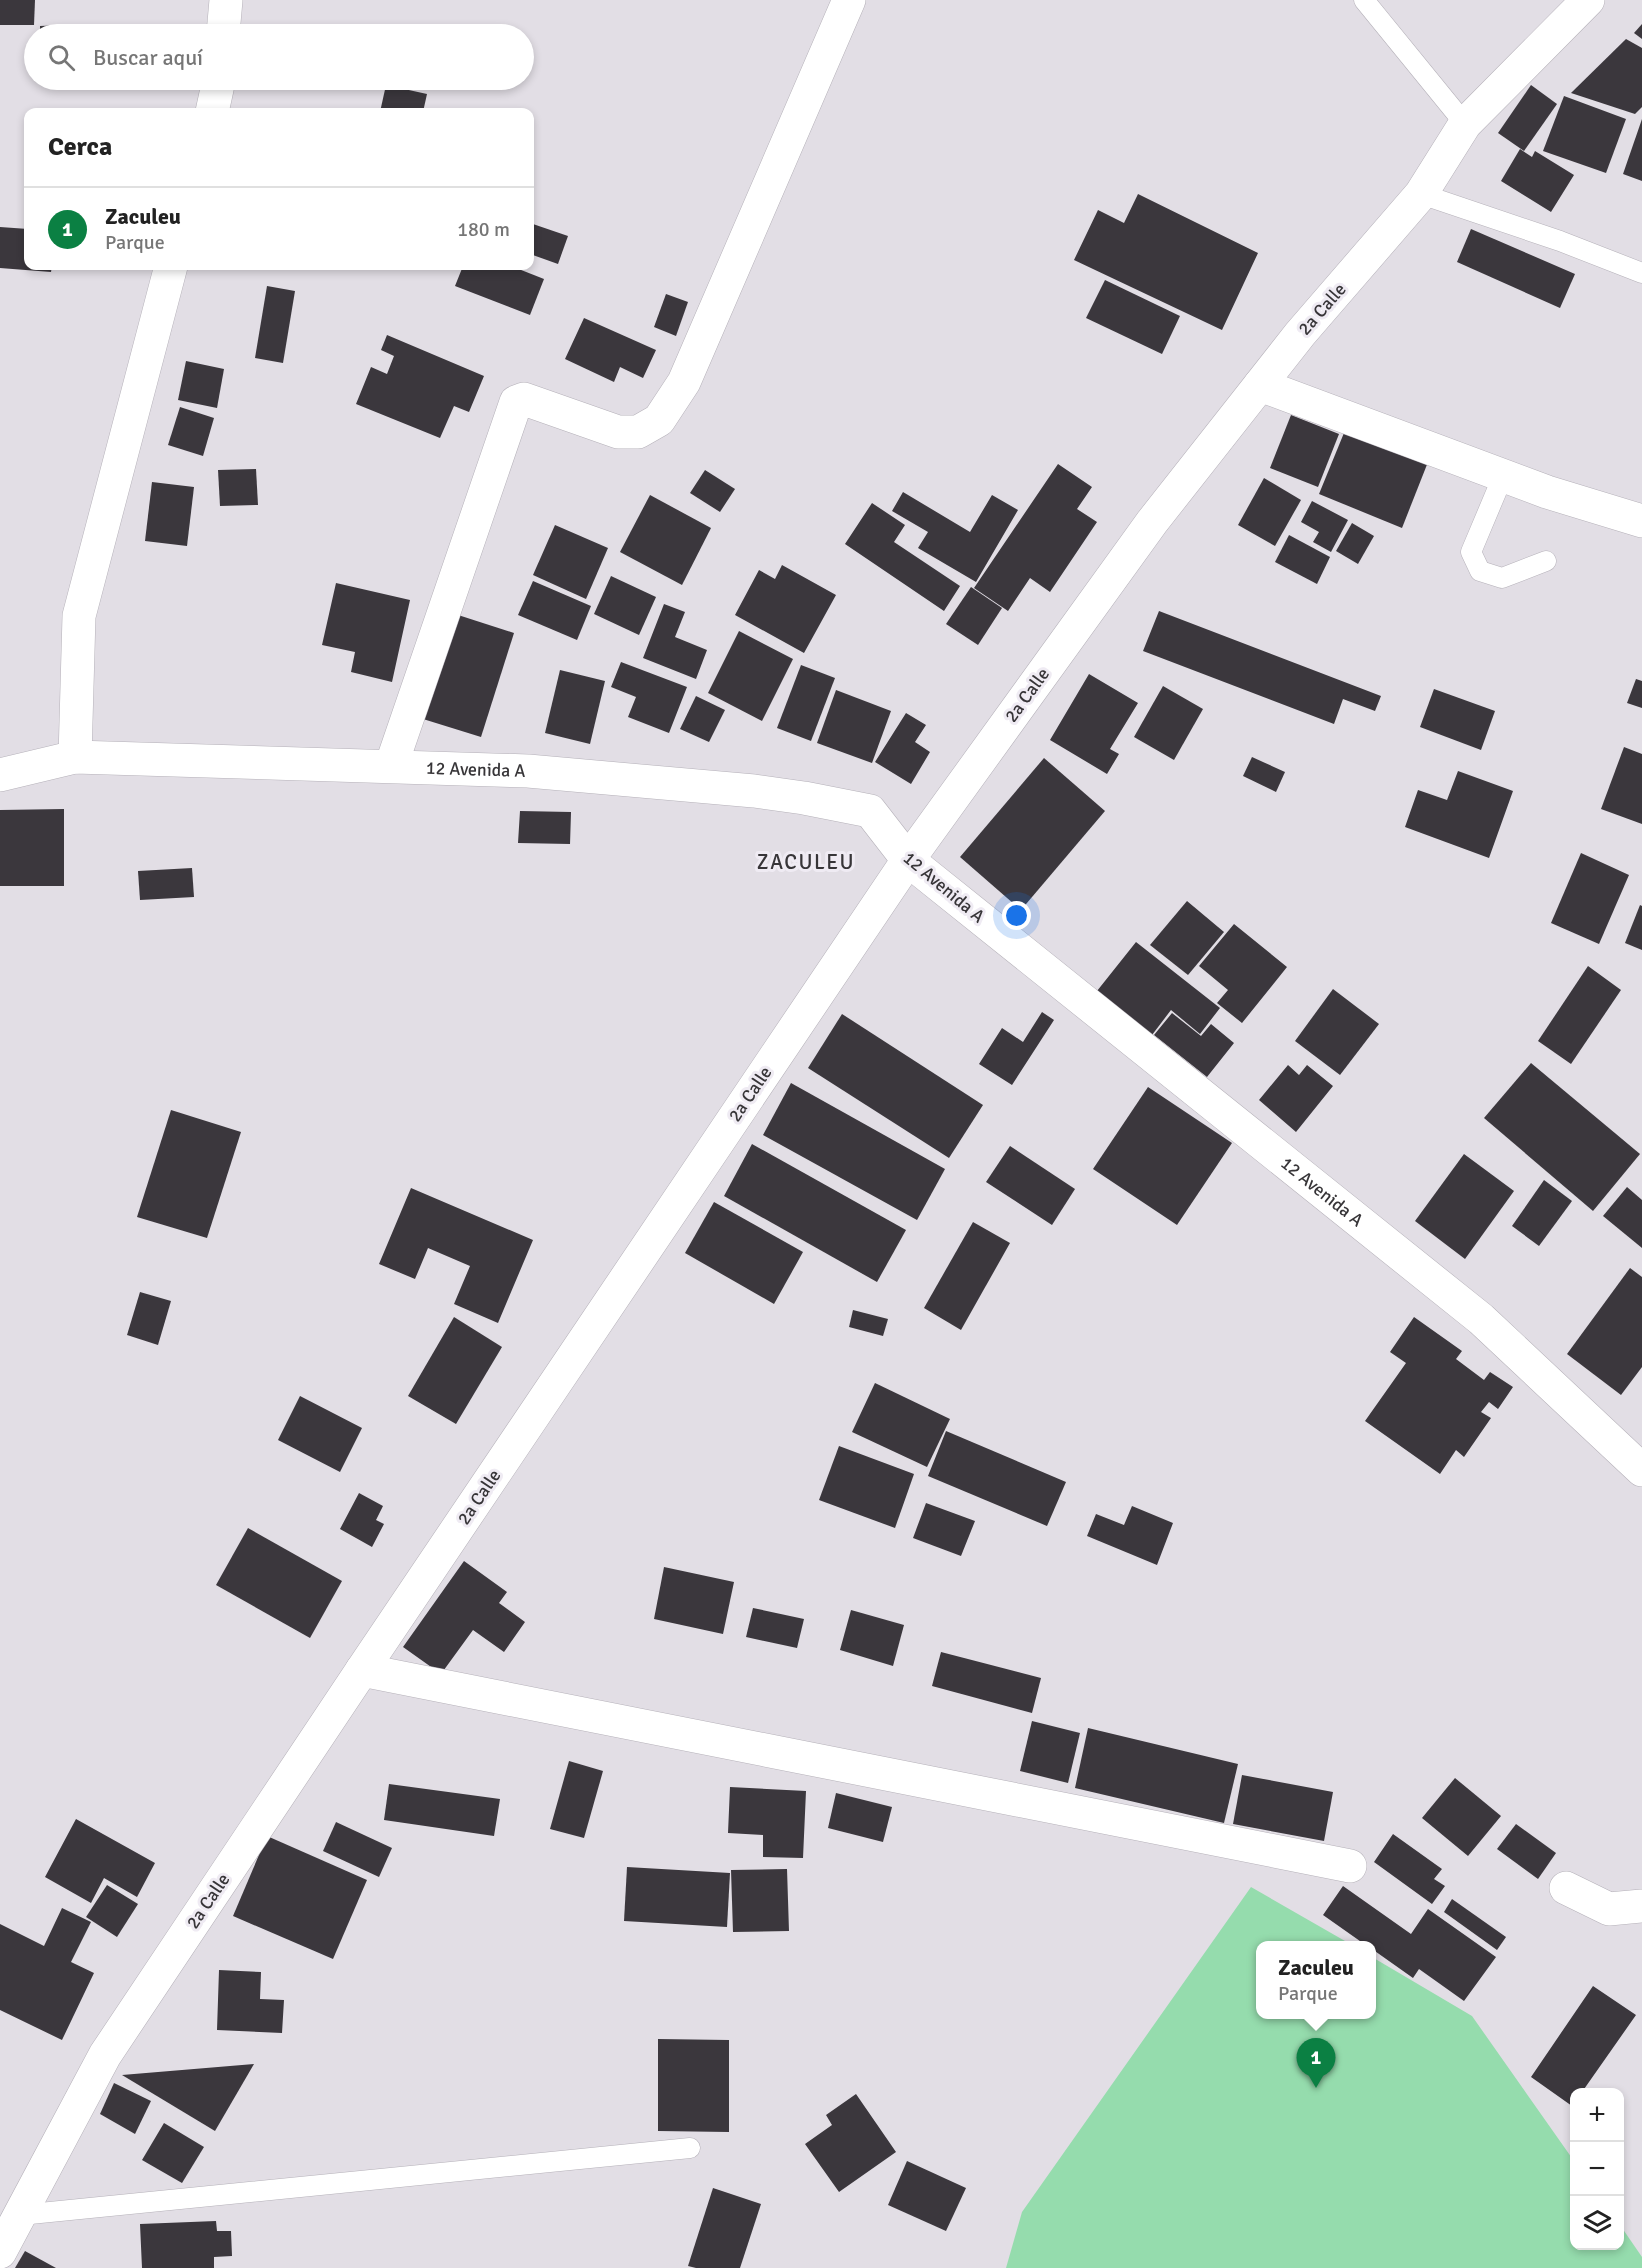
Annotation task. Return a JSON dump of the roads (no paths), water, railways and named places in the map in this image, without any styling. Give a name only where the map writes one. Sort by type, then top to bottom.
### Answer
[{"type":"street","points":[[224,24],[226,0]]},
{"type":"street","points":[[391,766],[516,402],[524,399],[618,432],[638,432],[659,420],[684,382],[849,0]]},
{"type":"street","name":"2a Calle","points":[[0,2252],[105,2055],[908,860],[1152,522],[1300,334],[1421,194],[1465,124],[1588,0]]},
{"type":"street","points":[[213,108],[217,90]]},
{"type":"street","points":[[75,757],[79,616],[170,270]]},
{"type":"street","points":[[1260,385],[1547,492],[1642,521]]},
{"type":"street","name":"12 Avenida A","points":[[0,775],[75,757],[528,771],[754,791],[804,798],[870,812],[908,860],[1481,1319],[1627,1439],[1642,1470]]},
{"type":"street","points":[[362,1670],[1350,1866]]},
{"type":"street","points":[[1566,1888],[1609,1909],[1642,1906]]},
{"type":"lane","points":[[1364,0],[1465,124]]},
{"type":"lane","points":[[1421,194],[1560,241],[1642,273]]},
{"type":"lane","points":[[1503,476],[1471,552],[1480,571],[1502,578],[1546,561]]},
{"type":"lane","points":[[20,2215],[690,2148]]},
{"type":"place","name":"Zaculeu","points":[[1316,2088]]},
{"type":"district","name":"ZACULEU","points":[[806,862]]}]
